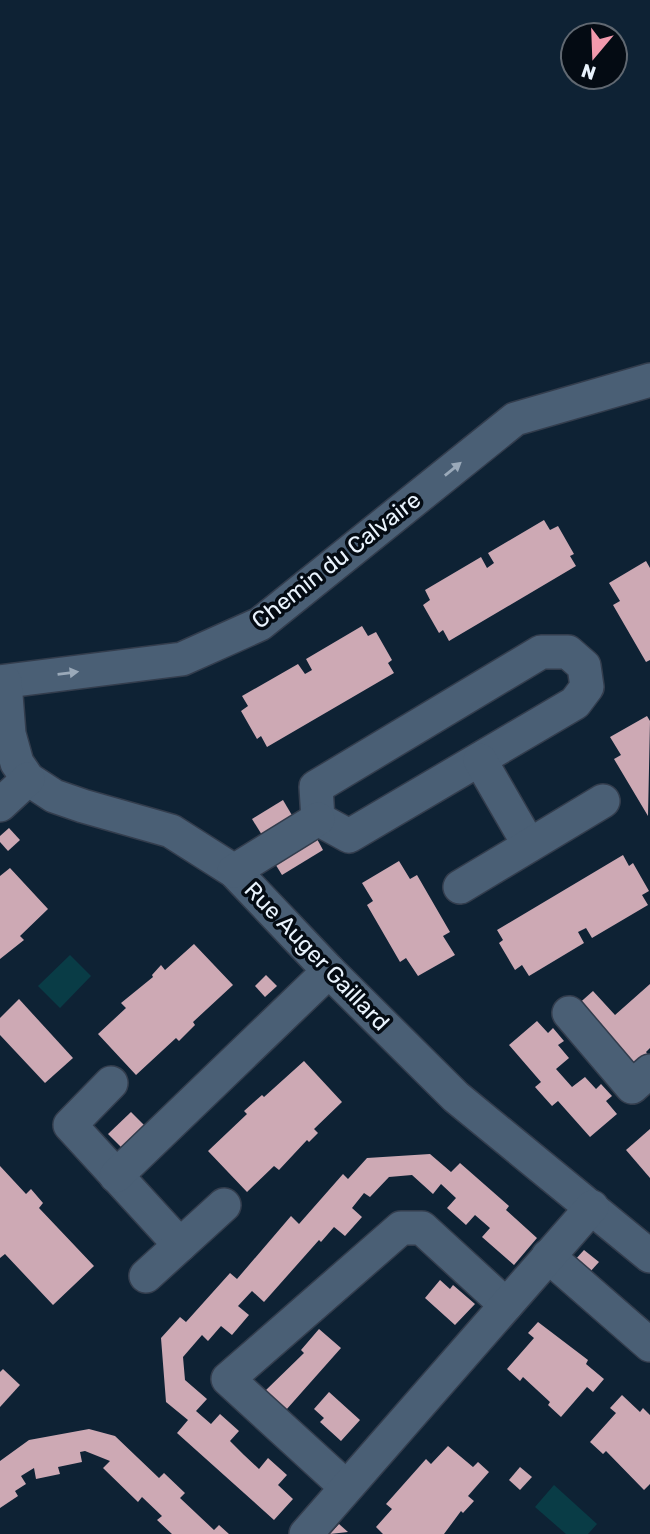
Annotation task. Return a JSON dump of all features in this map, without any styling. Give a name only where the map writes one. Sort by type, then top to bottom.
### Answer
[{"type":"street","name":"Chemin du Calvaire","points":[[3,682],[182,659],[260,624],[515,419],[650,380]]},
{"type":"street","points":[[541,652],[568,652],[584,666],[587,687],[575,703],[349,836],[318,819],[316,787],[541,652]]},
{"type":"street","points":[[0,805],[28,779],[17,763],[9,734],[3,682]]},
{"type":"street","points":[[480,760],[529,845]]},
{"type":"street","name":"Rue Auger Gaillard","points":[[28,779],[54,796],[171,831],[234,871],[329,971],[456,1097],[650,1256]]},
{"type":"street","points":[[460,887],[603,801]]},
{"type":"street","points":[[234,871],[318,819]]},
{"type":"street","points":[[116,1175],[329,971]]},
{"type":"street","points":[[569,1013],[632,1087],[650,1072]]},
{"type":"street","points":[[111,1083],[70,1125],[180,1245]]},
{"type":"street","points":[[146,1276],[224,1205]]},
{"type":"street","points":[[306,1534],[592,1207]]},
{"type":"street","points":[[346,1487],[228,1379],[401,1228],[422,1228],[506,1305]]},
{"type":"street","points":[[548,1256],[650,1345]]},
{"type":"shaded area","points":[[70,955],[91,976],[60,1008],[38,986]]},
{"type":"shaded area","points":[[554,1485],[597,1524],[588,1534],[566,1534],[535,1507]]},
{"type":"building","points":[[544,520],[550,530],[558,526],[574,554],[570,556],[576,566],[449,641],[443,630],[439,633],[423,605],[430,600],[425,590],[481,557],[487,568],[494,563],[488,553]]},
{"type":"building","points":[[646,561],[650,568],[650,660],[646,662],[613,605],[620,601],[609,583]]},
{"type":"building","points":[[362,626],[368,636],[376,632],[392,660],[388,663],[394,673],[267,747],[261,736],[257,739],[241,711],[248,706],[242,696],[298,664],[305,674],[312,670],[306,659]]},
{"type":"building","points":[[647,716],[650,721],[648,816],[614,759],[621,755],[610,737]]},
{"type":"building","points":[[283,800],[293,817],[262,835],[252,819]]},
{"type":"building","points":[[9,828],[20,840],[8,851],[0,842],[0,836]]},
{"type":"building","points":[[316,837],[323,850],[282,875],[274,862]]},
{"type":"building","points":[[623,855],[629,866],[633,863],[649,891],[642,895],[648,905],[592,938],[586,928],[578,932],[584,943],[529,976],[522,965],[515,970],[499,943],[503,940],[497,930]]},
{"type":"building","points":[[399,861],[410,879],[417,875],[450,932],[443,936],[455,955],[418,976],[406,958],[400,962],[367,905],[373,901],[362,883]]},
{"type":"building","points":[[10,868],[48,909],[20,936],[24,940],[0,959],[0,876]]},
{"type":"building","points":[[194,944],[233,985],[193,1022],[195,1025],[179,1041],[176,1038],[136,1075],[98,1034],[126,1008],[121,1003],[153,977],[161,965],[165,970]]},
{"type":"building","points":[[266,975],[277,986],[265,997],[255,986]]},
{"type":"building","points":[[650,984],[650,1048],[646,1052],[650,1057],[632,1073],[575,1007],[593,991],[615,1015]]},
{"type":"building","points":[[19,999],[73,1058],[45,1083],[0,1035],[0,1018]]},
{"type":"building","points":[[537,1021],[548,1033],[553,1028],[564,1041],[558,1045],[569,1058],[556,1069],[572,1087],[585,1077],[596,1089],[601,1084],[612,1096],[606,1101],[617,1114],[590,1137],[558,1101],[552,1106],[535,1087],[541,1082],[509,1045]]},
{"type":"building","points":[[304,1061],[342,1102],[314,1129],[318,1133],[309,1142],[307,1140],[279,1170],[274,1166],[247,1192],[208,1151],[247,1114],[244,1111]]},
{"type":"building","points":[[131,1112],[145,1126],[122,1148],[108,1134]]},
{"type":"building","points":[[650,1129],[650,1178],[626,1150]]},
{"type":"building","points":[[430,1154],[451,1172],[460,1163],[509,1206],[506,1210],[537,1238],[514,1265],[482,1237],[490,1228],[475,1215],[466,1225],[447,1208],[456,1198],[441,1184],[433,1194],[412,1175],[389,1177],[370,1197],[364,1193],[352,1208],[362,1217],[345,1236],[334,1227],[264,1302],[252,1291],[238,1306],[249,1315],[232,1335],[221,1326],[208,1341],[202,1335],[183,1357],[185,1380],[207,1399],[196,1411],[211,1424],[220,1414],[239,1431],[230,1441],[259,1469],[268,1458],[287,1475],[278,1485],[293,1499],[274,1520],[177,1433],[188,1420],[166,1402],[161,1338],[180,1317],[186,1322],[230,1273],[237,1279],[291,1216],[299,1224],[343,1174],[348,1179],[367,1158]]},
{"type":"building","points":[[0,1166],[26,1194],[31,1189],[43,1203],[39,1208],[94,1266],[53,1305],[5,1254],[0,1258]]},
{"type":"building","points":[[584,1250],[599,1262],[589,1273],[574,1261]]},
{"type":"building","points":[[440,1280],[450,1289],[453,1285],[475,1304],[455,1325],[425,1298]]},
{"type":"building","points":[[538,1322],[588,1360],[586,1364],[604,1379],[593,1392],[587,1387],[561,1417],[548,1405],[550,1402],[523,1377],[520,1381],[507,1369],[534,1338],[528,1333]]},
{"type":"building","points":[[319,1329],[341,1348],[286,1410],[265,1391],[304,1353],[301,1350]]},
{"type":"building","points":[[3,1369],[20,1385],[0,1407],[0,1372]]},
{"type":"building","points":[[329,1392],[360,1420],[341,1441],[320,1422],[324,1418],[314,1409]]},
{"type":"building","points":[[622,1395],[640,1412],[643,1408],[650,1415],[650,1484],[644,1490],[606,1451],[603,1454],[590,1442],[616,1413],[610,1408]]},
{"type":"building","points":[[89,1429],[115,1436],[159,1478],[164,1473],[185,1493],[180,1498],[214,1530],[219,1525],[229,1534],[172,1534],[157,1520],[162,1516],[142,1497],[138,1502],[103,1468],[110,1461],[85,1451],[80,1452],[82,1462],[58,1467],[60,1474],[36,1479],[34,1468],[21,1476],[26,1484],[15,1491],[18,1496],[0,1508],[0,1461],[29,1440]]},
{"type":"building","points":[[448,1446],[473,1467],[478,1462],[489,1472],[468,1496],[474,1501],[463,1513],[461,1511],[444,1534],[383,1534],[376,1527],[392,1509],[386,1504],[426,1459],[431,1464]]},
{"type":"building","points":[[520,1467],[532,1477],[520,1490],[509,1480]]},
{"type":"building","points":[[339,1524],[348,1532],[330,1534]]}]
